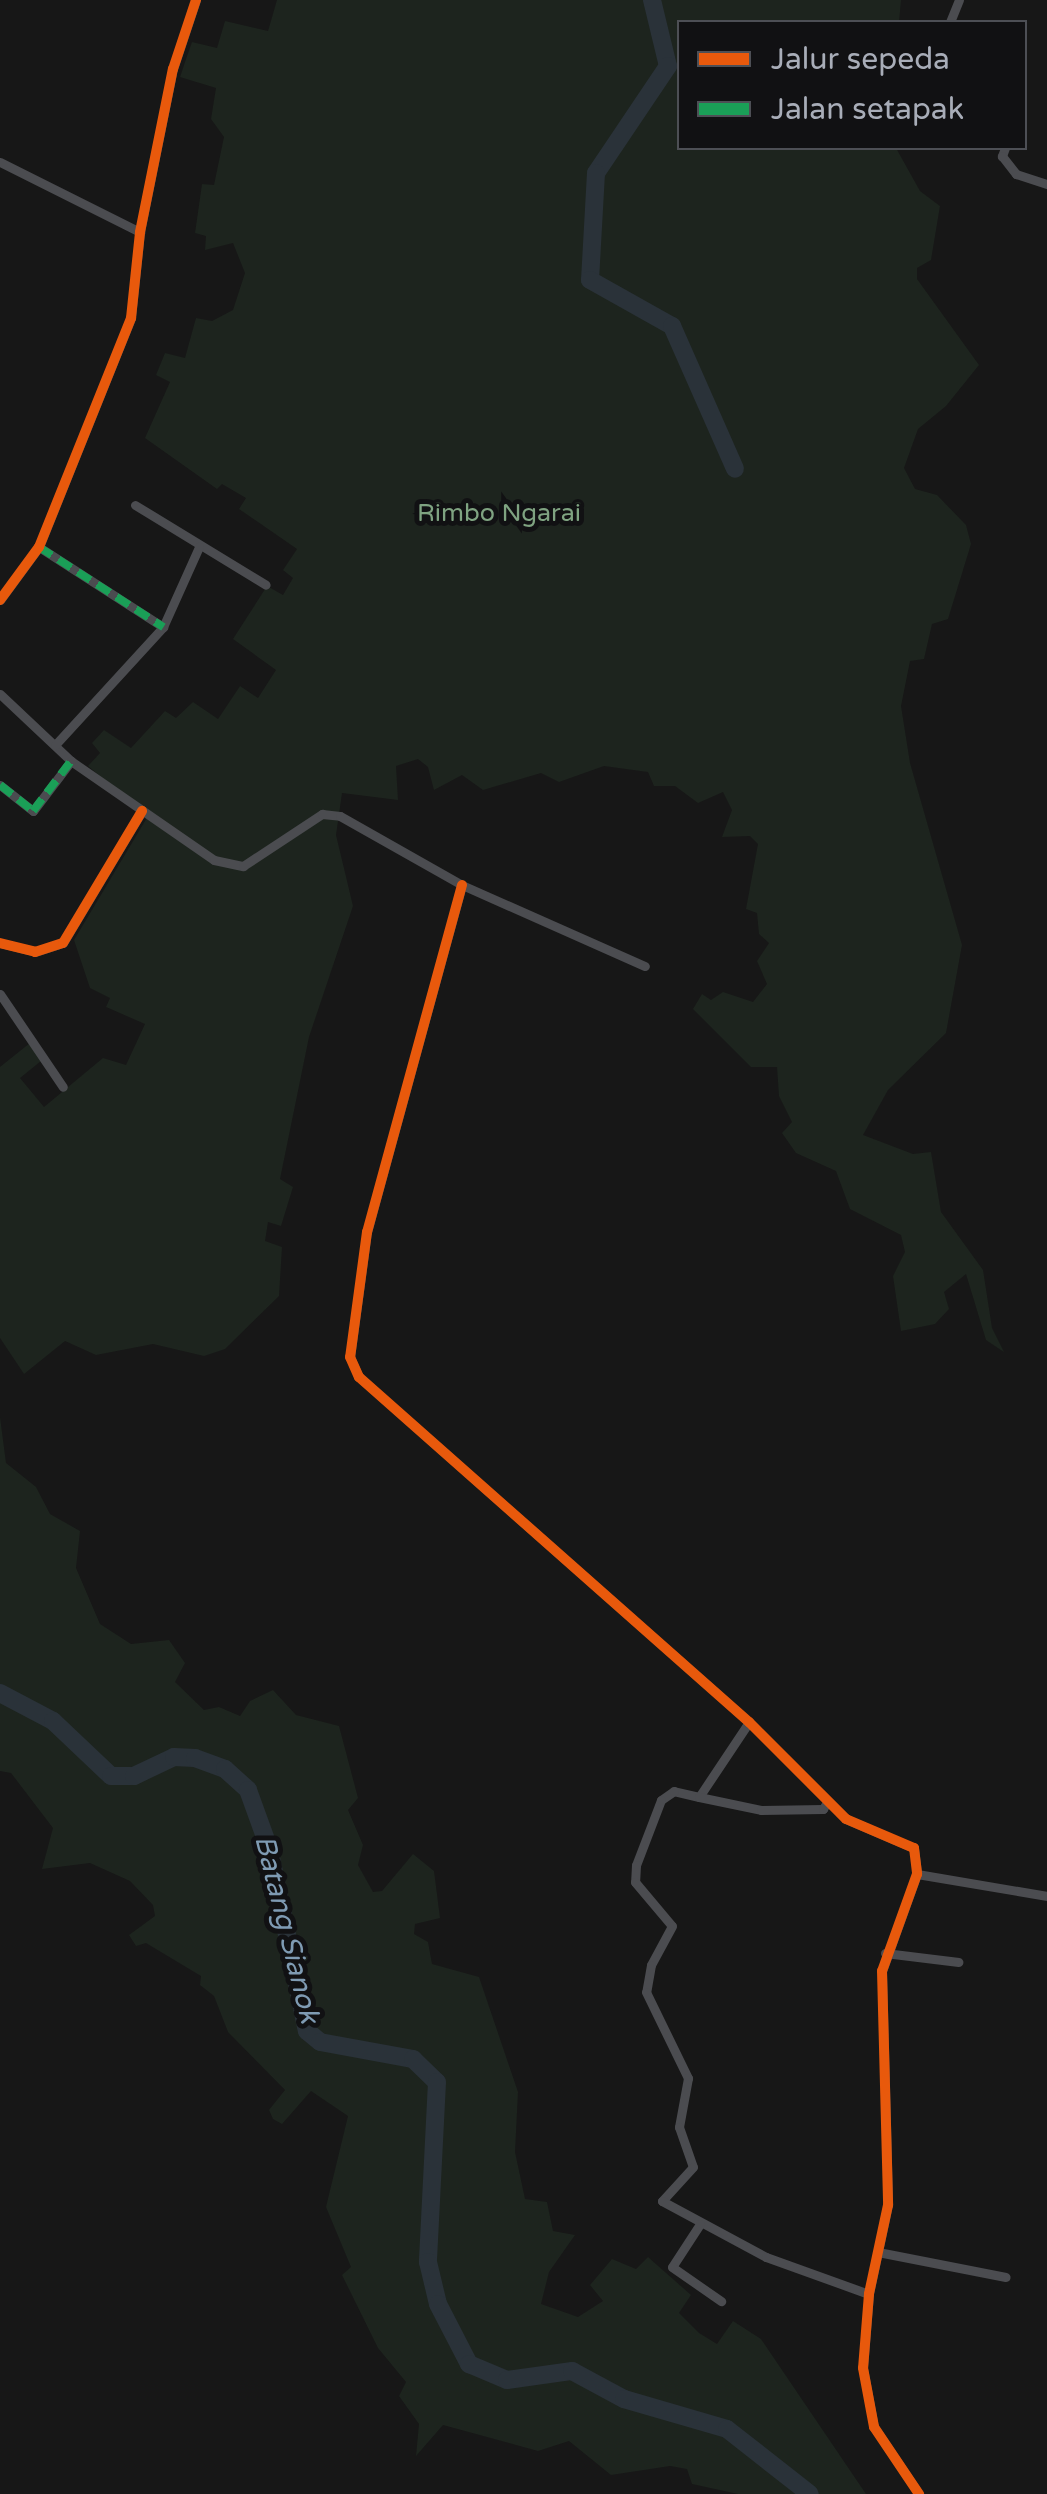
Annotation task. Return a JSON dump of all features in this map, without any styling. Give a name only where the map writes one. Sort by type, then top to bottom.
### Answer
[{"type":"street","points":[[0,600],[39,548],[131,318],[140,232],[173,69],[196,0]]},
{"type":"street","points":[[1004,150],[1002,156],[1016,174],[1047,184]]},
{"type":"street","points":[[0,162],[140,232]]},
{"type":"street","points":[[135,505],[199,548],[266,584]]},
{"type":"street","points":[[39,548],[163,627]]},
{"type":"street","points":[[55,745],[163,627],[199,548]]},
{"type":"street","points":[[0,694],[71,760],[214,860],[244,866],[322,814],[340,816],[462,885],[645,966]]},
{"type":"street","points":[[0,786],[33,811],[71,760]]},
{"type":"street","points":[[0,943],[35,952],[63,943],[142,812]]},
{"type":"street","points":[[462,885],[367,1232],[350,1356],[359,1377],[749,1722],[846,1820],[914,1848],[917,1874],[885,1953],[888,2204],[869,2294],[864,2368],[870,2412],[918,2494]]},
{"type":"street","points":[[0,994],[63,1087]]},
{"type":"street","points":[[698,1797],[749,1722]]},
{"type":"street","points":[[827,1802],[823,1810],[761,1810],[674,1792],[661,1800],[634,1882],[672,1926],[650,1965],[646,1992],[688,2078],[679,2127],[694,2167],[662,2201],[766,2258],[869,2294]]},
{"type":"street","points":[[917,1874],[1047,1896]]},
{"type":"street","points":[[885,1953],[958,1962]]},
{"type":"street","points":[[700,2224],[672,2267],[722,2301]]},
{"type":"street","points":[[878,2252],[1006,2277]]},
{"type":"green space","name":"Rimbo Ngarai","points":[[277,0],[901,0],[899,20],[677,20],[677,150],[897,150],[920,191],[940,206],[931,260],[917,268],[917,279],[979,365],[946,406],[918,429],[904,468],[915,489],[937,495],[966,525],[971,544],[948,619],[932,624],[924,659],[910,661],[901,706],[910,763],[962,945],[946,1033],[888,1090],[863,1135],[913,1154],[931,1152],[941,1212],[983,1270],[992,1328],[1004,1352],[986,1340],[966,1274],[944,1292],[949,1309],[935,1324],[901,1331],[893,1276],[905,1252],[901,1235],[850,1209],[836,1171],[796,1153],[782,1133],[792,1122],[779,1096],[777,1067],[751,1067],[693,1009],[702,994],[711,1000],[723,992],[753,1002],[767,984],[757,961],[769,943],[759,934],[757,913],[746,909],[758,844],[750,836],[722,837],[732,810],[723,792],[698,803],[675,786],[654,786],[648,772],[604,766],[559,782],[541,773],[483,790],[462,775],[434,790],[428,767],[418,759],[396,766],[398,800],[342,793],[336,835],[353,906],[309,1037],[280,1179],[293,1187],[281,1226],[268,1222],[265,1241],[282,1247],[279,1296],[225,1349],[204,1356],[153,1344],[96,1355],[65,1341],[24,1374],[0,1338],[0,1067],[35,1039],[46,1057],[20,1078],[44,1107],[103,1058],[126,1065],[145,1024],[106,1007],[110,998],[90,988],[74,940],[148,816],[88,766],[100,753],[92,743],[104,730],[131,748],[165,711],[176,718],[193,702],[218,719],[240,686],[258,698],[276,670],[233,639],[267,586],[283,595],[293,578],[283,570],[297,549],[239,509],[246,498],[222,484],[217,489],[145,438],[170,382],[156,375],[165,353],[185,358],[196,318],[212,321],[233,310],[245,273],[233,243],[205,250],[206,236],[195,233],[202,184],[214,185],[224,137],[211,119],[216,88],[180,77],[192,42],[217,48],[225,21],[268,31]]},
{"type":"green space","points":[[0,1417],[6,1463],[36,1487],[50,1514],[80,1531],[76,1568],[100,1624],[131,1644],[169,1640],[185,1663],[175,1682],[204,1710],[219,1707],[240,1716],[250,1701],[273,1690],[296,1715],[339,1726],[358,1798],[348,1810],[363,1845],[358,1865],[373,1892],[382,1891],[413,1854],[434,1871],[440,1918],[415,1924],[414,1934],[428,1942],[432,1964],[479,1977],[518,2092],[515,2152],[525,2199],[547,2202],[553,2231],[575,2235],[549,2272],[541,2304],[578,2317],[603,2301],[590,2285],[612,2259],[636,2269],[648,2257],[691,2295],[679,2313],[699,2333],[717,2344],[733,2321],[761,2339],[866,2494],[738,2494],[692,2484],[687,2469],[670,2466],[611,2475],[569,2441],[538,2451],[443,2425],[416,2456],[419,2424],[399,2396],[406,2382],[378,2348],[342,2275],[351,2267],[326,2207],[348,2116],[311,2091],[282,2124],[273,2119],[269,2110],[285,2090],[228,2032],[214,1996],[200,1985],[201,1976],[146,1943],[136,1946],[129,1935],[155,1916],[153,1905],[130,1881],[90,1863],[42,1869],[53,1828],[11,1773],[0,1771]]},
{"type":"waterway","points":[[652,0],[668,66],[596,173],[590,280],[672,326],[735,469]]},
{"type":"waterway","name":"Batang Sianok","points":[[0,1693],[53,1721],[111,1776],[134,1776],[174,1757],[195,1758],[225,1769],[248,1790],[269,1848],[307,2031],[320,2042],[413,2059],[437,2082],[428,2262],[438,2304],[469,2364],[507,2380],[572,2371],[624,2399],[727,2429],[810,2494]]},
{"type":"marked path","points":[[39,547],[163,627]]},
{"type":"marked path","points":[[0,785],[33,811],[71,761]]},
{"type":"cycle path","points":[[0,600],[39,547],[131,318],[140,232],[173,69],[196,0]]},
{"type":"cycle path","points":[[0,943],[35,952],[63,943],[142,811]]},
{"type":"cycle path","points":[[462,885],[367,1232],[350,1357],[359,1377],[749,1722],[846,1819],[914,1848],[917,1874],[882,1971],[888,2205],[869,2294],[863,2368],[874,2427],[919,2494]]}]
